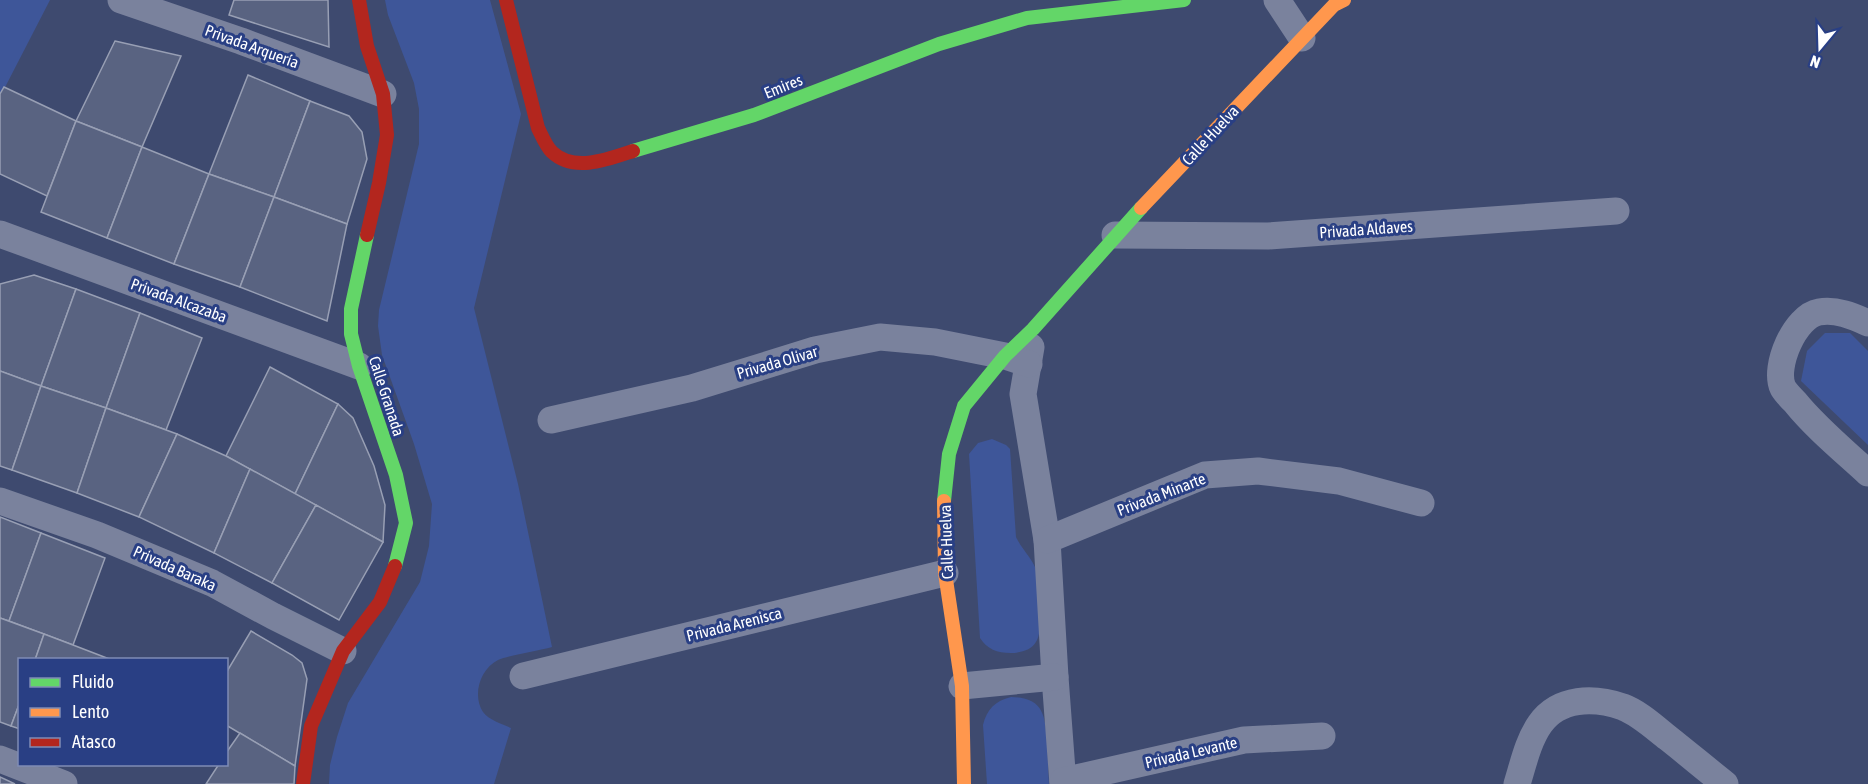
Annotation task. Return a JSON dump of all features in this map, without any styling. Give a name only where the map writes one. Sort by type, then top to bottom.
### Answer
[{"type":"street","name":"Privada Arquería","points":[[121,0],[241,41],[382,94]]},
{"type":"street","name":"Calle Granada","points":[[303,784],[311,726],[343,651],[380,602],[396,564],[406,523],[396,475],[359,366],[351,334],[351,309],[379,183],[387,135],[382,94],[367,46],[360,0]]},
{"type":"street","name":"Emires","points":[[506,0],[537,128],[543,141],[558,158],[571,162],[595,163],[754,115],[939,44],[1026,18],[1184,0]]},
{"type":"street","points":[[1277,0],[1302,38]]},
{"type":"street","name":"Calle Huelva","points":[[964,784],[962,686],[945,573],[944,494],[949,454],[964,406],[1017,360],[1033,329],[1115,235],[1302,38],[1335,5],[1344,0]]},
{"type":"street","name":"Privada Aldaves","points":[[1115,235],[1268,236],[1616,212]]},
{"type":"street","name":"Privada Alcazaba","points":[[0,234],[359,366]]},
{"type":"street","points":[[1868,323],[1842,313],[1818,312],[1804,320],[1782,358],[1779,374],[1783,389],[1803,412],[1868,473]]},
{"type":"street","name":"Privada Olivar","points":[[551,420],[692,388],[815,350],[880,337],[935,342],[1017,360]]},
{"type":"street","name":"Calle Huelva","points":[[1017,360],[1047,540],[1063,783]]},
{"type":"street","name":"Privada Minarte","points":[[1047,540],[1205,475],[1258,471],[1339,481],[1421,503]]},
{"type":"street","name":"Privada Baraka","points":[[0,501],[97,535],[212,583],[343,651]]},
{"type":"street","name":"Privada Arenisca","points":[[523,676],[945,573]]},
{"type":"street","points":[[962,686],[1055,677]]},
{"type":"street","points":[[1517,784],[1531,740],[1540,724],[1555,709],[1577,701],[1624,707],[1645,720],[1725,784]]},
{"type":"street","name":"Privada Levante","points":[[1063,783],[1244,740],[1322,736]]},
{"type":"street","points":[[0,759],[64,784]]},
{"type":"shaded area","points":[[0,0],[50,0],[0,97]]},
{"type":"shaded area","points":[[385,0],[490,0],[521,114],[474,308],[518,484],[552,647],[498,660],[482,676],[478,698],[483,712],[492,720],[511,728],[494,784],[329,784],[330,765],[348,703],[420,582],[429,546],[432,504],[414,444],[382,355],[378,326],[379,310],[419,144],[419,109],[414,83],[388,15]]},
{"type":"shaded area","points":[[1825,333],[1850,333],[1868,351],[1868,445],[1801,381],[1807,351]]},
{"type":"shaded area","points":[[992,439],[1010,449],[1016,537],[1034,565],[1038,580],[1040,628],[1036,643],[1022,652],[993,650],[980,638],[969,454],[978,443]]},
{"type":"shaded area","points":[[1011,697],[1030,700],[1036,704],[1043,715],[1049,784],[987,784],[983,725],[993,706]]},
{"type":"building","points":[[234,0],[328,0],[329,47],[229,15]]},
{"type":"building","points":[[115,41],[181,56],[142,147],[76,121]]},
{"type":"building","points":[[248,75],[310,101],[274,197],[209,174]]},
{"type":"building","points":[[4,87],[76,121],[47,196],[0,174],[0,94]]},
{"type":"building","points":[[310,101],[349,116],[362,132],[367,159],[347,224],[274,197]]},
{"type":"building","points":[[76,121],[142,147],[107,238],[41,212]]},
{"type":"building","points":[[142,147],[209,174],[174,264],[107,238]]},
{"type":"building","points":[[209,174],[274,197],[240,287],[174,264]]},
{"type":"building","points":[[274,197],[347,224],[327,321],[240,287]]},
{"type":"building","points":[[34,275],[76,289],[41,386],[0,371],[0,284]]},
{"type":"building","points":[[76,289],[140,313],[106,408],[41,386]]},
{"type":"building","points":[[140,313],[202,338],[166,430],[106,408]]},
{"type":"building","points":[[270,367],[338,404],[295,494],[226,456]]},
{"type":"building","points":[[0,371],[41,386],[12,470],[0,466]]},
{"type":"building","points":[[41,386],[106,408],[77,493],[12,470]]},
{"type":"building","points":[[338,404],[353,418],[374,466],[385,505],[383,542],[295,494]]},
{"type":"building","points":[[106,408],[177,434],[139,517],[77,493]]},
{"type":"building","points":[[177,434],[250,469],[214,553],[139,517]]},
{"type":"building","points":[[250,469],[316,505],[272,583],[214,553]]},
{"type":"building","points":[[316,505],[383,542],[339,620],[272,583]]},
{"type":"building","points":[[0,517],[41,533],[9,621],[0,618]]},
{"type":"building","points":[[41,533],[105,558],[73,645],[9,621]]},
{"type":"building","points":[[0,618],[44,634],[36,658],[18,658],[18,707],[11,726],[0,722]]},
{"type":"building","points":[[251,631],[302,663],[307,679],[295,766],[228,726],[228,670]]},
{"type":"building","points":[[44,634],[107,658],[36,658]]},
{"type":"building","points":[[18,707],[18,728],[11,726]]},
{"type":"building","points":[[240,733],[295,766],[294,784],[206,784],[218,766],[228,766],[228,750]]},
{"type":"building","points":[[0,777],[15,784],[0,784]]},
{"type":"traffic: fast","points":[[633,151],[754,115],[939,44],[1027,18],[1184,0]]},
{"type":"traffic: fast","points":[[944,501],[949,454],[964,406],[1005,356],[1033,329],[1141,208]]},
{"type":"traffic: fast","points":[[367,235],[351,309],[351,334],[359,366],[396,475],[406,523],[395,566]]},
{"type":"traffic: slow","points":[[1141,208],[1334,5],[1344,0]]},
{"type":"traffic: slow","points":[[944,501],[945,573],[962,686],[964,784]]},
{"type":"traffic: jam","points":[[359,0],[367,46],[383,94],[387,135],[367,235]]},
{"type":"traffic: jam","points":[[506,0],[538,128],[550,150],[561,158],[581,163],[603,160],[633,151]]},
{"type":"traffic: jam","points":[[303,784],[311,726],[343,651],[380,602],[395,566]]}]
